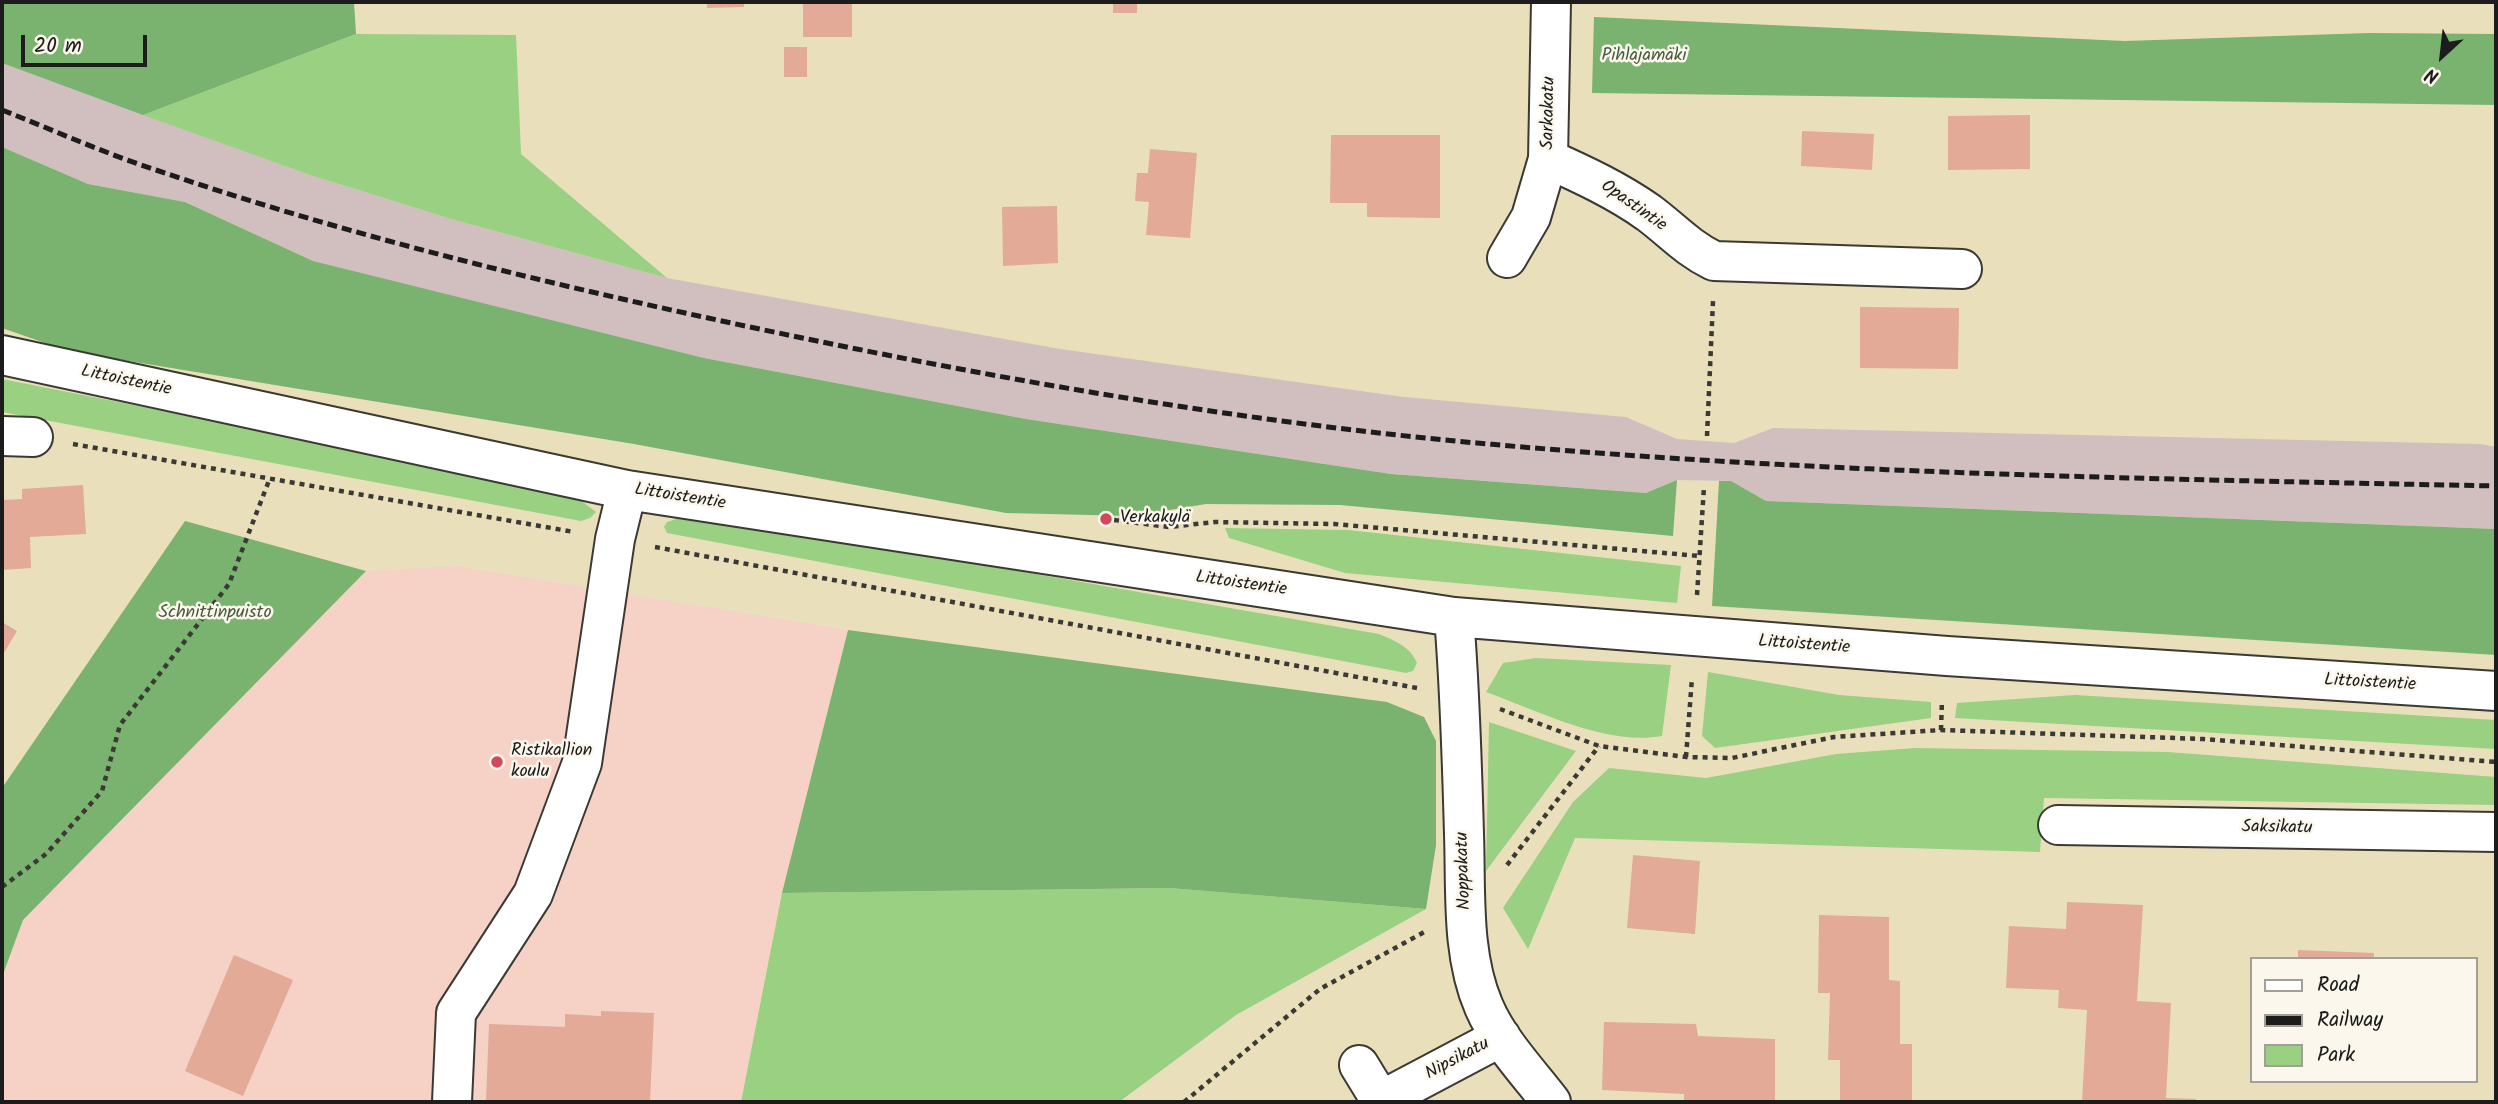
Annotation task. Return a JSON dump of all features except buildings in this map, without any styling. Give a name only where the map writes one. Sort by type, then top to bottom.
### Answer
[{"type":"street","name":"Sarkakatu","points":[[1507,258],[1531,217],[1548,159],[1551,2]]},
{"type":"street","name":"Opastintie","points":[[1548,159],[1614,190],[1651,215],[1688,248],[1714,261]]},
{"type":"street","points":[[1714,261],[1962,269]]},
{"type":"street","name":"Littoistentie","points":[[2,355],[628,490],[1454,617],[1947,656],[2496,691]]},
{"type":"street","points":[[452,1102],[456,1013],[533,894],[582,763],[615,539],[628,490]]},
{"type":"street","name":"Noppakatu","points":[[1454,617],[1460,694],[1466,917],[1474,978],[1484,1008],[1501,1037],[1551,1102]]},
{"type":"street","name":"Saksikatu","points":[[2058,825],[2496,832]]},
{"type":"street","name":"Nipsikatu","points":[[1379,1101],[1501,1037]]},
{"type":"street","points":[[1359,1065],[1379,1101]]},
{"type":"path","points":[[1707,436],[1714,261]]},
{"type":"path","points":[[17,437],[270,478],[615,539],[1408,687],[1460,694],[1599,746],[1686,757],[1732,758],[1834,737],[1941,730],[2203,739],[2496,762]]},
{"type":"path","points":[[2,887],[46,854],[102,792],[120,725],[229,584],[270,478]]},
{"type":"path","points":[[1696,603],[1704,487]]},
{"type":"path","points":[[1105,519],[1169,527],[1214,522],[1334,524],[1699,556]]},
{"type":"path","points":[[1686,757],[1692,672]]},
{"type":"path","points":[[1941,730],[1942,700]]},
{"type":"path","points":[[1184,1102],[1320,989],[1395,947],[1434,928],[1466,917],[1599,746]]},
{"type":"shaded area","points":[[2,63],[310,175],[451,219],[667,278],[1060,349],[1404,397],[1626,417],[1677,439],[1734,443],[1773,428],[2480,444],[2496,447],[2496,529],[1766,501],[1731,481],[1677,480],[1647,493],[1391,474],[1026,419],[704,358],[432,292],[313,261],[185,202],[88,184],[2,147]]},
{"type":"shaded area","name":"Ristikallion koulu","points":[[456,566],[848,630],[782,893],[741,1102],[2,1102],[2,977],[23,920],[366,571]]},
{"type":"green space","points":[[2,2],[354,2],[356,34],[143,115],[2,63]]},
{"type":"green space","name":"Pihlajamäki","points":[[1594,17],[2125,41],[2369,33],[2496,34],[2496,105],[1592,93]]},
{"type":"green space","points":[[356,34],[516,35],[521,154],[667,278],[451,219],[310,175],[143,115]]},
{"type":"green space","points":[[2,147],[88,184],[185,202],[313,261],[704,358],[1026,419],[1391,474],[1646,493],[1677,480],[1673,536],[1340,505],[1206,504],[1133,516],[1006,513],[634,444],[68,351],[2,328]]},
{"type":"green space","points":[[2,379],[568,491],[596,512],[581,521],[2,412]]},
{"type":"green space","points":[[1719,481],[1731,481],[1766,501],[2496,529],[2496,655],[1712,606]]},
{"type":"green space","points":[[692,514],[1379,634],[1406,648],[1417,663],[1413,671],[1406,673],[667,533],[664,527],[667,522]]},
{"type":"green space","name":"Schnittinpuisto","points":[[185,521],[366,571],[23,920],[2,977],[2,788]]},
{"type":"green space","points":[[1225,528],[1348,530],[1681,566],[1677,603],[1345,573],[1229,538]]},
{"type":"green space","points":[[848,630],[1387,702],[1424,717],[1436,741],[1436,845],[1426,909],[1169,888],[782,893]]},
{"type":"green space","points":[[1536,658],[1671,665],[1662,736],[1641,738],[1596,731],[1550,717],[1486,692],[1503,663]]},
{"type":"green space","points":[[1708,672],[1839,695],[1931,702],[1931,718],[1715,748],[1702,736]]},
{"type":"green space","points":[[2075,695],[2496,720],[2496,749],[1955,718],[1957,703]]},
{"type":"green space","points":[[1489,722],[1576,751],[1486,871]]},
{"type":"green space","points":[[1915,748],[2168,752],[2496,777],[2496,805],[2044,798],[2040,852],[1575,838],[1528,949],[1503,908],[1573,802],[1609,768],[1706,778],[1836,754]]},
{"type":"green space","points":[[1169,888],[1426,909],[1236,1015],[1119,1102],[741,1102],[782,893]]},
{"type":"railway","points":[[2,110],[156,170],[320,222],[403,245],[570,287],[822,342],[1148,402],[1395,435],[1731,462],[1986,474],[2496,486]]},
{"type":"place","name":"Verkakylä","points":[[1106,519]]},
{"type":"place","name":"Ristikallion koulu","points":[[497,762]]}]
